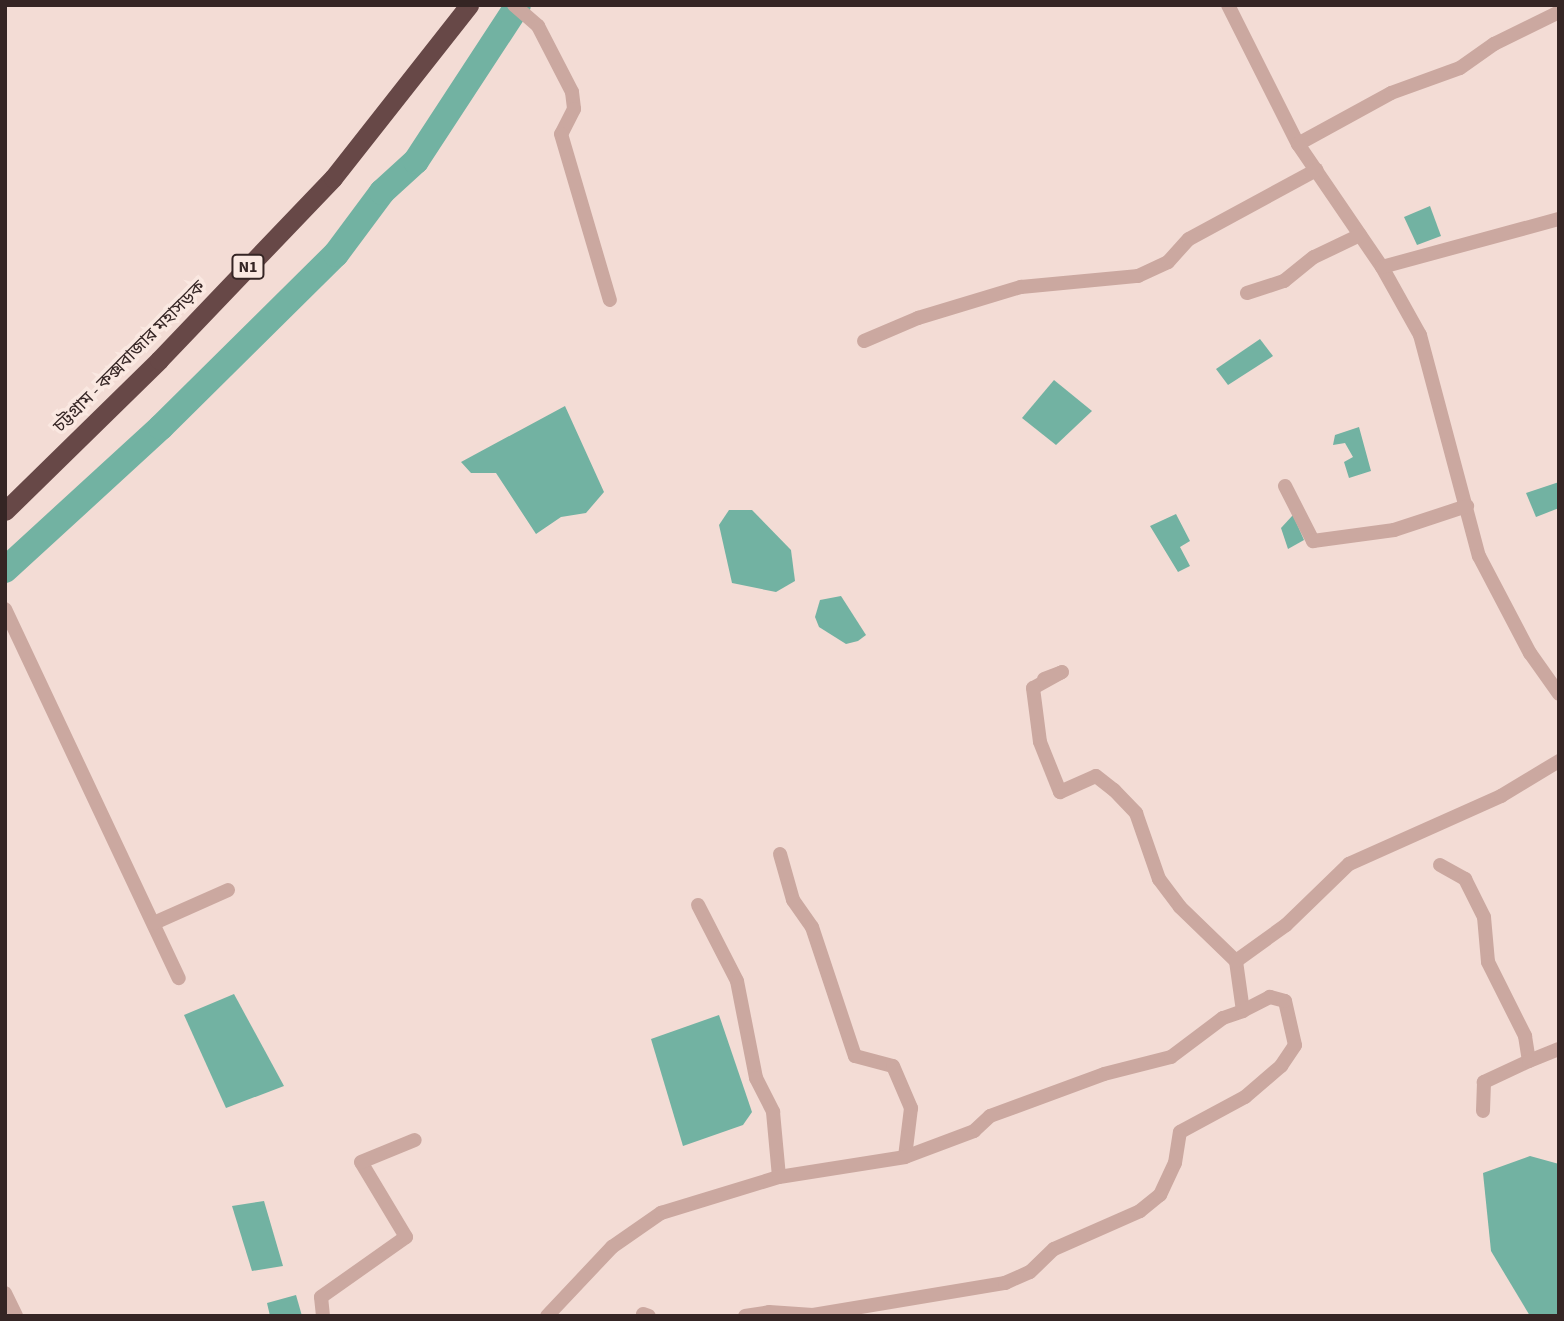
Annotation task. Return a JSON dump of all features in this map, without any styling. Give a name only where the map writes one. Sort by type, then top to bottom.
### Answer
[{"type":"highway","name":"চট্টগ্রাম - কক্সবাজার মহাসড়ক","points":[[5,511],[159,360],[332,178],[469,5]]},
{"type":"street","points":[[513,5],[538,26],[572,92],[573,109],[561,134],[610,300]]},
{"type":"street","points":[[1228,5],[1298,144],[1382,267],[1420,335],[1479,555],[1530,653],[1559,694]]},
{"type":"street","points":[[1298,144],[1391,93],[1460,68],[1494,44],[1559,12]]},
{"type":"street","points":[[864,341],[928,314],[1021,287],[1138,276],[1168,262],[1189,239],[1316,170]]},
{"type":"street","points":[[1382,267],[1559,219]]},
{"type":"street","points":[[1247,293],[1284,281],[1314,257],[1360,235]]},
{"type":"street","points":[[1285,486],[1313,541],[1348,540],[1394,530],[1467,506]]},
{"type":"street","points":[[5,609],[179,978]]},
{"type":"street","points":[[1044,679],[1062,672],[1033,688],[1040,742],[1060,792],[1096,776],[1136,813],[1159,878],[1180,907],[1237,961],[1243,1011]]},
{"type":"street","points":[[1237,961],[1286,925],[1349,864],[1501,796],[1559,761]]},
{"type":"street","points":[[780,854],[793,900],[812,927],[855,1056],[893,1066],[911,1108],[905,1157]]},
{"type":"street","points":[[1440,864],[1465,879],[1484,917],[1488,962],[1525,1035],[1529,1061]]},
{"type":"street","points":[[154,923],[228,890]]},
{"type":"street","points":[[698,905],[737,981],[756,1078],[773,1112],[779,1177]]},
{"type":"street","points":[[546,1315],[612,1247],[661,1213],[779,1177],[905,1157],[974,1131],[990,1116],[1104,1074],[1171,1057],[1223,1018],[1270,997],[1285,1000],[1296,1045],[1281,1066],[1245,1097],[1180,1132],[1175,1163],[1160,1195],[1140,1211],[1055,1249],[1030,1272],[1005,1283],[836,1312],[745,1316]]},
{"type":"street","points":[[1483,1111],[1484,1082],[1559,1049]]},
{"type":"street","points":[[323,1316],[321,1297],[406,1237],[361,1162],[415,1140]]},
{"type":"street","points":[[5,1293],[16,1316]]},
{"type":"water","points":[[1430,206],[1441,236],[1417,245],[1404,217]]},
{"type":"water","points":[[1260,339],[1273,356],[1228,385],[1216,369]]},
{"type":"water","points":[[1054,380],[1092,411],[1056,445],[1022,418]]},
{"type":"water","points":[[565,406],[604,492],[586,513],[561,517],[536,534],[496,473],[471,473],[461,462]]},
{"type":"water","points":[[1359,427],[1371,471],[1349,478],[1344,462],[1353,457],[1345,443],[1333,445],[1335,435]]},
{"type":"water","points":[[1559,482],[1559,508],[1536,517],[1526,493]]},
{"type":"water","points":[[729,510],[752,510],[791,550],[795,581],[776,592],[732,583],[719,525]]},
{"type":"water","points":[[1176,514],[1190,541],[1180,547],[1190,566],[1178,572],[1150,526]]},
{"type":"water","points":[[1293,515],[1304,540],[1288,549],[1281,528]]},
{"type":"water","points":[[841,596],[866,635],[858,641],[846,644],[819,627],[815,617],[820,600]]},
{"type":"water","points":[[234,994],[284,1086],[226,1108],[184,1015]]},
{"type":"water","points":[[719,1015],[752,1112],[743,1125],[683,1146],[651,1039]]},
{"type":"water","points":[[1530,1156],[1559,1164],[1559,1316],[1530,1316],[1491,1251],[1483,1173]]},
{"type":"water","points":[[264,1201],[283,1266],[252,1271],[232,1206]]},
{"type":"water","points":[[296,1295],[302,1316],[270,1316],[267,1303]]},
{"type":"waterway","points":[[5,570],[161,427],[336,254],[382,192],[416,161],[518,5]]}]
